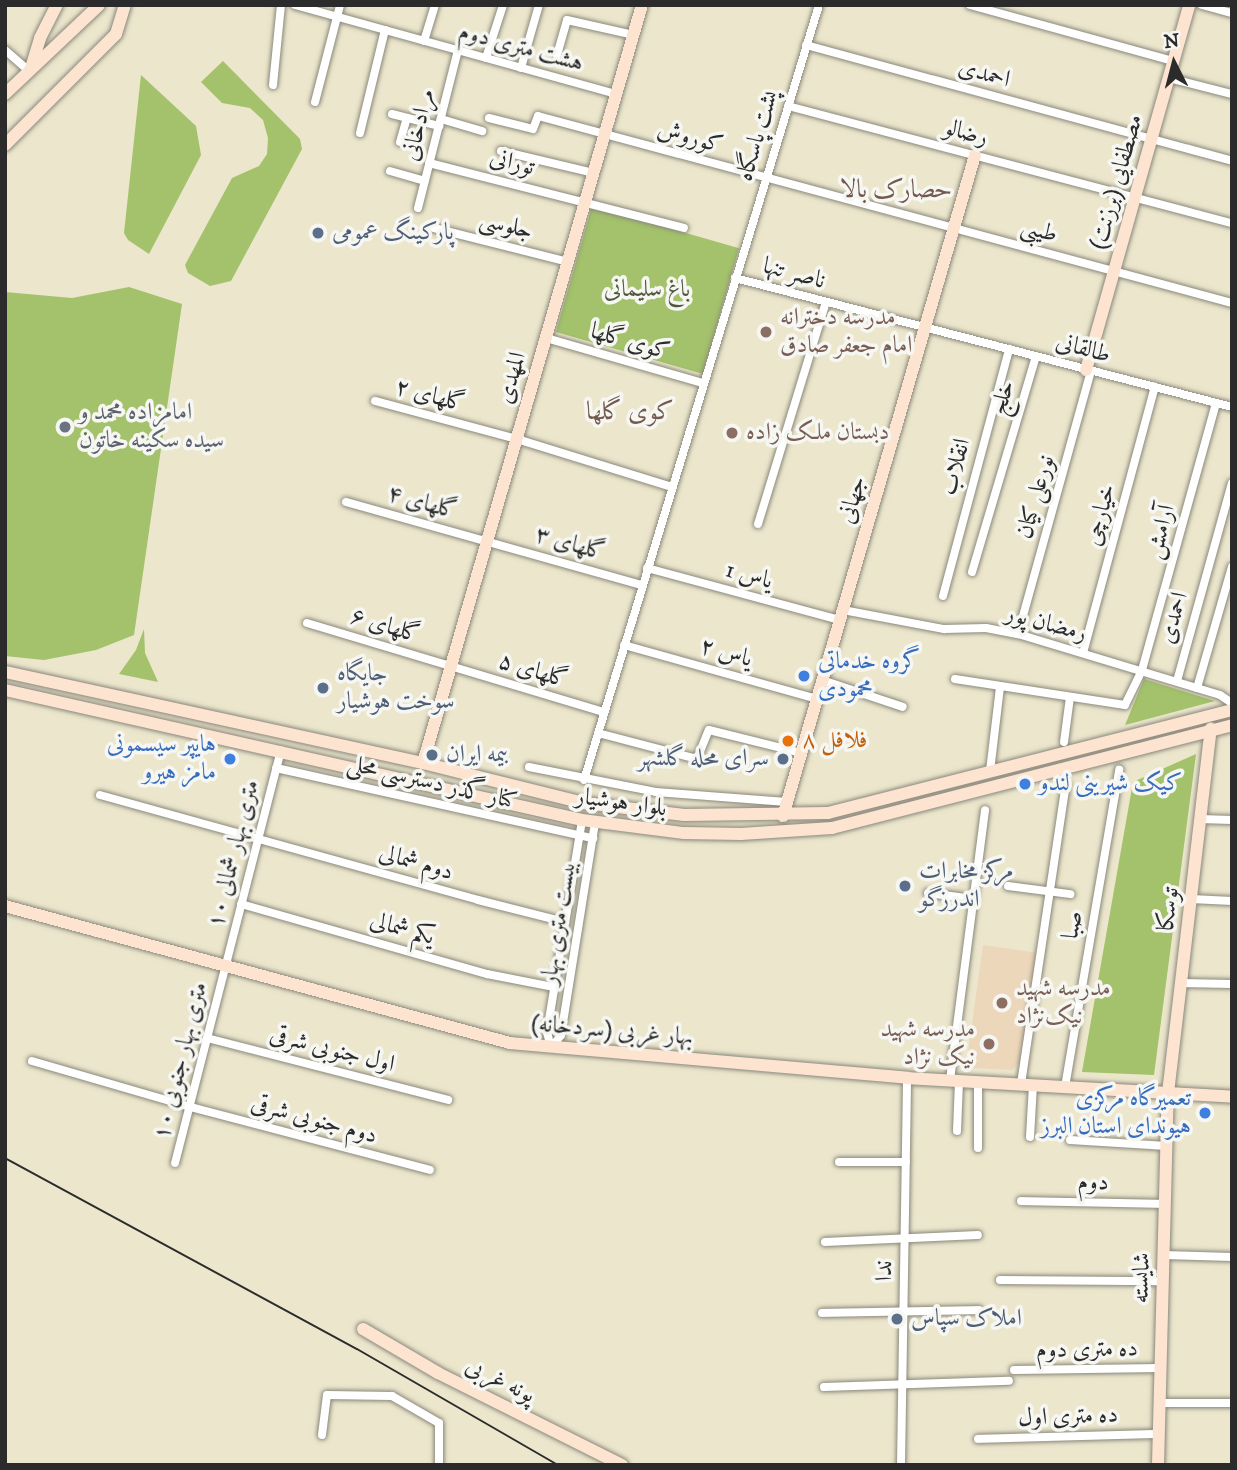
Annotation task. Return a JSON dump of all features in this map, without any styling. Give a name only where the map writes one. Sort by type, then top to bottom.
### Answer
[{"type":"street","points":[[5,94],[99,5]]},
{"type":"street","points":[[5,145],[116,34],[125,5]]},
{"type":"street","points":[[273,85],[281,5]]},
{"type":"street","name":"هشت متری دوم","points":[[295,5],[617,94]]},
{"type":"street","points":[[315,102],[340,5]]},
{"type":"street","points":[[424,41],[435,5]]},
{"type":"street","points":[[486,58],[503,5]]},
{"type":"street","points":[[521,68],[539,5]]},
{"type":"street","name":"المهدی","points":[[423,763],[642,5]]},
{"type":"street","name":"پشت پاسگاه","points":[[735,278],[819,5]]},
{"type":"street","points":[[971,5],[1173,61]]},
{"type":"street","name":"مصطفایی (برزنت)","points":[[1089,371],[1114,271],[1189,5]]},
{"type":"street","points":[[1202,5],[1232,13]]},
{"type":"street","points":[[30,72],[40,37],[54,6]]},
{"type":"street","points":[[557,55],[567,20],[634,34]]},
{"type":"street","points":[[360,133],[385,30]]},
{"type":"street","name":"احمدی","points":[[806,46],[1232,161]]},
{"type":"street","points":[[5,50],[30,72]]},
{"type":"street","name":"مرادخانی","points":[[418,208],[458,50]]},
{"type":"street","points":[[1169,78],[1232,94]]},
{"type":"street","name":"رضالو","points":[[788,106],[1232,223]]},
{"type":"street","points":[[393,114],[482,131]]},
{"type":"street","name":"کوروش","points":[[489,118],[533,129],[538,116],[954,228]]},
{"type":"street","points":[[400,142],[407,118]]},
{"type":"street","points":[[501,151],[594,173]]},
{"type":"street","name":"جهانی","points":[[783,816],[975,155]]},
{"type":"street","name":"تورانی","points":[[429,163],[684,228]]},
{"type":"street","points":[[390,171],[425,181]]},
{"type":"street","name":"جلوسی","points":[[434,228],[568,262]]},
{"type":"street","name":"طیبی","points":[[954,228],[1232,303]]},
{"type":"street","points":[[584,780],[735,278]]},
{"type":"street","name":"ناصر تنها","points":[[735,278],[925,328]]},
{"type":"street","points":[[758,524],[826,302]]},
{"type":"street","name":"طالقانی","points":[[925,328],[1232,407]]},
{"type":"street","name":"کوی گلها","points":[[546,338],[703,383]]},
{"type":"street","name":"انقلاب","points":[[943,596],[1009,349]]},
{"type":"street","name":"خلج","points":[[972,572],[1036,356]]},
{"type":"street","name":"نورعلی کیان","points":[[1018,634],[1089,371]]},
{"type":"street","name":"خیارچی","points":[[1083,653],[1155,387]]},
{"type":"street","name":"گلهای ۲","points":[[375,401],[517,439],[672,487]]},
{"type":"street","name":"آرامش","points":[[1070,697],[1125,705],[1142,670],[1216,403]]},
{"type":"street","name":"احمدی","points":[[1177,681],[1232,483]]},
{"type":"street","name":"گلهای ۴","points":[[346,502],[487,541]]},
{"type":"street","name":"گلهای ۳","points":[[487,541],[642,585]]},
{"type":"street","points":[[1197,688],[1232,566]]},
{"type":"street","name":"یاس 1","points":[[648,568],[841,615]]},
{"type":"street","name":"رمضان پور","points":[[841,615],[944,629],[986,628],[1018,634],[1177,681],[1220,695],[1232,703]]},
{"type":"street","name":"گلهای ۶","points":[[307,623],[451,666]]},
{"type":"street","name":"یاس ۲","points":[[624,645],[817,699]]},
{"type":"street","name":"گلهای ۵","points":[[451,666],[604,712]]},
{"type":"street","name":"بلوار هوشیار","points":[[5,672],[423,763],[584,803],[653,813],[783,816],[828,813],[1232,710]]},
{"type":"street","points":[[822,680],[903,707]]},
{"type":"street","points":[[955,680],[1070,697],[1065,742]]},
{"type":"street","points":[[985,789],[978,783],[986,772],[1000,687]]},
{"type":"street","name":"بلوار هوشیار","points":[[5,690],[281,750],[582,820],[684,833],[832,828],[1232,725]]},
{"type":"street","name":"توسکا","points":[[1168,1093],[1211,729]]},
{"type":"street","points":[[598,733],[697,759],[709,730],[801,753]]},
{"type":"street","name":"۱۰ متری بهار شمالی","points":[[225,968],[281,750]]},
{"type":"street","name":"کنار گذر دسترسی محلی","points":[[276,768],[593,838]]},
{"type":"street","points":[[529,768],[656,792],[787,802]]},
{"type":"street","name":"صبا","points":[[1065,1087],[1119,770]]},
{"type":"street","points":[[950,782],[954,789],[952,797]]},
{"type":"street","points":[[1030,1138],[1027,1085],[1048,892],[1066,783]]},
{"type":"street","points":[[653,813],[656,792]]},
{"type":"street","name":"دوم شمالی","points":[[100,795],[564,922]]},
{"type":"street","points":[[957,1131],[955,1080],[985,810]]},
{"type":"street","points":[[1200,819],[1232,820]]},
{"type":"street","name":"بیست متری بهار","points":[[551,1048],[547,1032],[553,987],[582,820]]},
{"type":"street","name":"بیست متری بهار","points":[[551,1048],[561,1035],[595,822]]},
{"type":"street","points":[[1008,886],[1070,894]]},
{"type":"street","points":[[928,893],[974,899]]},
{"type":"street","points":[[1191,899],[1232,901]]},
{"type":"street","name":"یکم شمالی","points":[[241,904],[487,974],[553,987]]},
{"type":"street","name":"بهار غربی (سردخانه)","points":[[5,906],[225,968],[510,1043],[907,1077],[1232,1097]]},
{"type":"street","name":"۱۰ متری بهار جنوبی","points":[[175,1163],[225,968]]},
{"type":"street","points":[[1181,983],[1232,984]]},
{"type":"street","name":"اول جنوبی شرقی","points":[[207,1038],[448,1100]]},
{"type":"street","name":"دوم جنوبی شرقی","points":[[32,1061],[190,1107],[430,1170]]},
{"type":"street","name":"ندا","points":[[901,1465],[907,1077]]},
{"type":"street","points":[[978,1082],[978,1148]]},
{"type":"street","name":"شایسته","points":[[1158,1465],[1168,1093]]},
{"type":"street","points":[[1070,1140],[1167,1146]]},
{"type":"street","points":[[839,1162],[906,1162]]},
{"type":"street","name":"دوم","points":[[1021,1201],[1165,1204]]},
{"type":"street","points":[[825,1242],[978,1236]]},
{"type":"street","points":[[1164,1255],[1232,1257]]},
{"type":"street","points":[[1000,1280],[1163,1281]]},
{"type":"street","points":[[822,1313],[979,1310]]},
{"type":"street","name":"پونه غربی","points":[[363,1329],[438,1373],[622,1465]]},
{"type":"street","name":"ده متری دوم","points":[[1014,1370],[1160,1368]]},
{"type":"street","points":[[824,1387],[1009,1381]]},
{"type":"street","points":[[322,1436],[327,1395],[393,1396],[439,1423],[439,1465]]},
{"type":"street","points":[[1160,1403],[1232,1404]]},
{"type":"street","name":"ده متری اول","points":[[978,1439],[1159,1434]]},
{"type":"shaded area","name":"مدرسه شهید نیک‌نژاد","points":[[983,945],[1038,953],[1023,1060],[1012,1070],[973,1068],[967,1060]]},
{"type":"green space","points":[[223,61],[300,139],[302,149],[231,281],[210,286],[188,273],[185,265],[232,178],[259,166],[267,154],[268,138],[263,120],[250,108],[222,103],[201,82]]},
{"type":"green space","points":[[141,75],[196,126],[201,155],[149,254],[128,240],[124,233]]},
{"type":"green space","name":"باغ سلیمانی","points":[[592,206],[739,248],[703,374],[556,332]]},
{"type":"green space","points":[[129,287],[182,304],[134,635],[96,650],[44,660],[5,656],[5,292],[72,298]]},
{"type":"green space","points":[[144,629],[145,653],[158,682],[119,674],[136,650]]},
{"type":"green space","points":[[1144,679],[1215,701],[1125,725]]},
{"type":"green space","points":[[1196,754],[1154,1075],[1082,1072],[1133,782]]},
{"type":"tram line","points":[[5,1158],[357,1349],[558,1465]]},
{"type":"place","name":"پارکینگ عمومی","points":[[318,233]]},
{"type":"place","name":"مدرسه دخترانه امام جعفر صادق","points":[[766,332]]},
{"type":"place","name":"امامزاده محمد و سیده سکینه خاتون","points":[[65,427]]},
{"type":"place","name":"دبستان ملک زاده","points":[[732,433]]},
{"type":"place","name":"گروه خدماتی محمودی","points":[[804,676]]},
{"type":"place","name":"جایگاه سوخت هوشیار","points":[[323,688]]},
{"type":"place","name":"فلافل ۸","points":[[788,741]]},
{"type":"place","name":"بیمه ایران","points":[[432,755]]},
{"type":"place","name":"هایپر سیسمونی مامز هیرو","points":[[230,759]]},
{"type":"place","name":"سرای محله گلشهر","points":[[783,759]]},
{"type":"place","name":"کیک شیرینی لندو","points":[[1025,784]]},
{"type":"place","name":"مرکز مخابرات اندرزگو","points":[[905,886]]},
{"type":"place","name":"مدرسه شهید نیک‌نژاد","points":[[1002,1003]]},
{"type":"place","name":"مدرسه شهید نیک نژاد","points":[[989,1044]]},
{"type":"place","name":"تعمیرگاه مرکزی هیوندای استان البرز","points":[[1205,1113]]},
{"type":"place","name":"املاک سپاس","points":[[897,1319]]},
{"type":"district","name":"حصارک بالا","points":[[896,190]]},
{"type":"district","name":"کوی گلها","points":[[630,412]]}]
